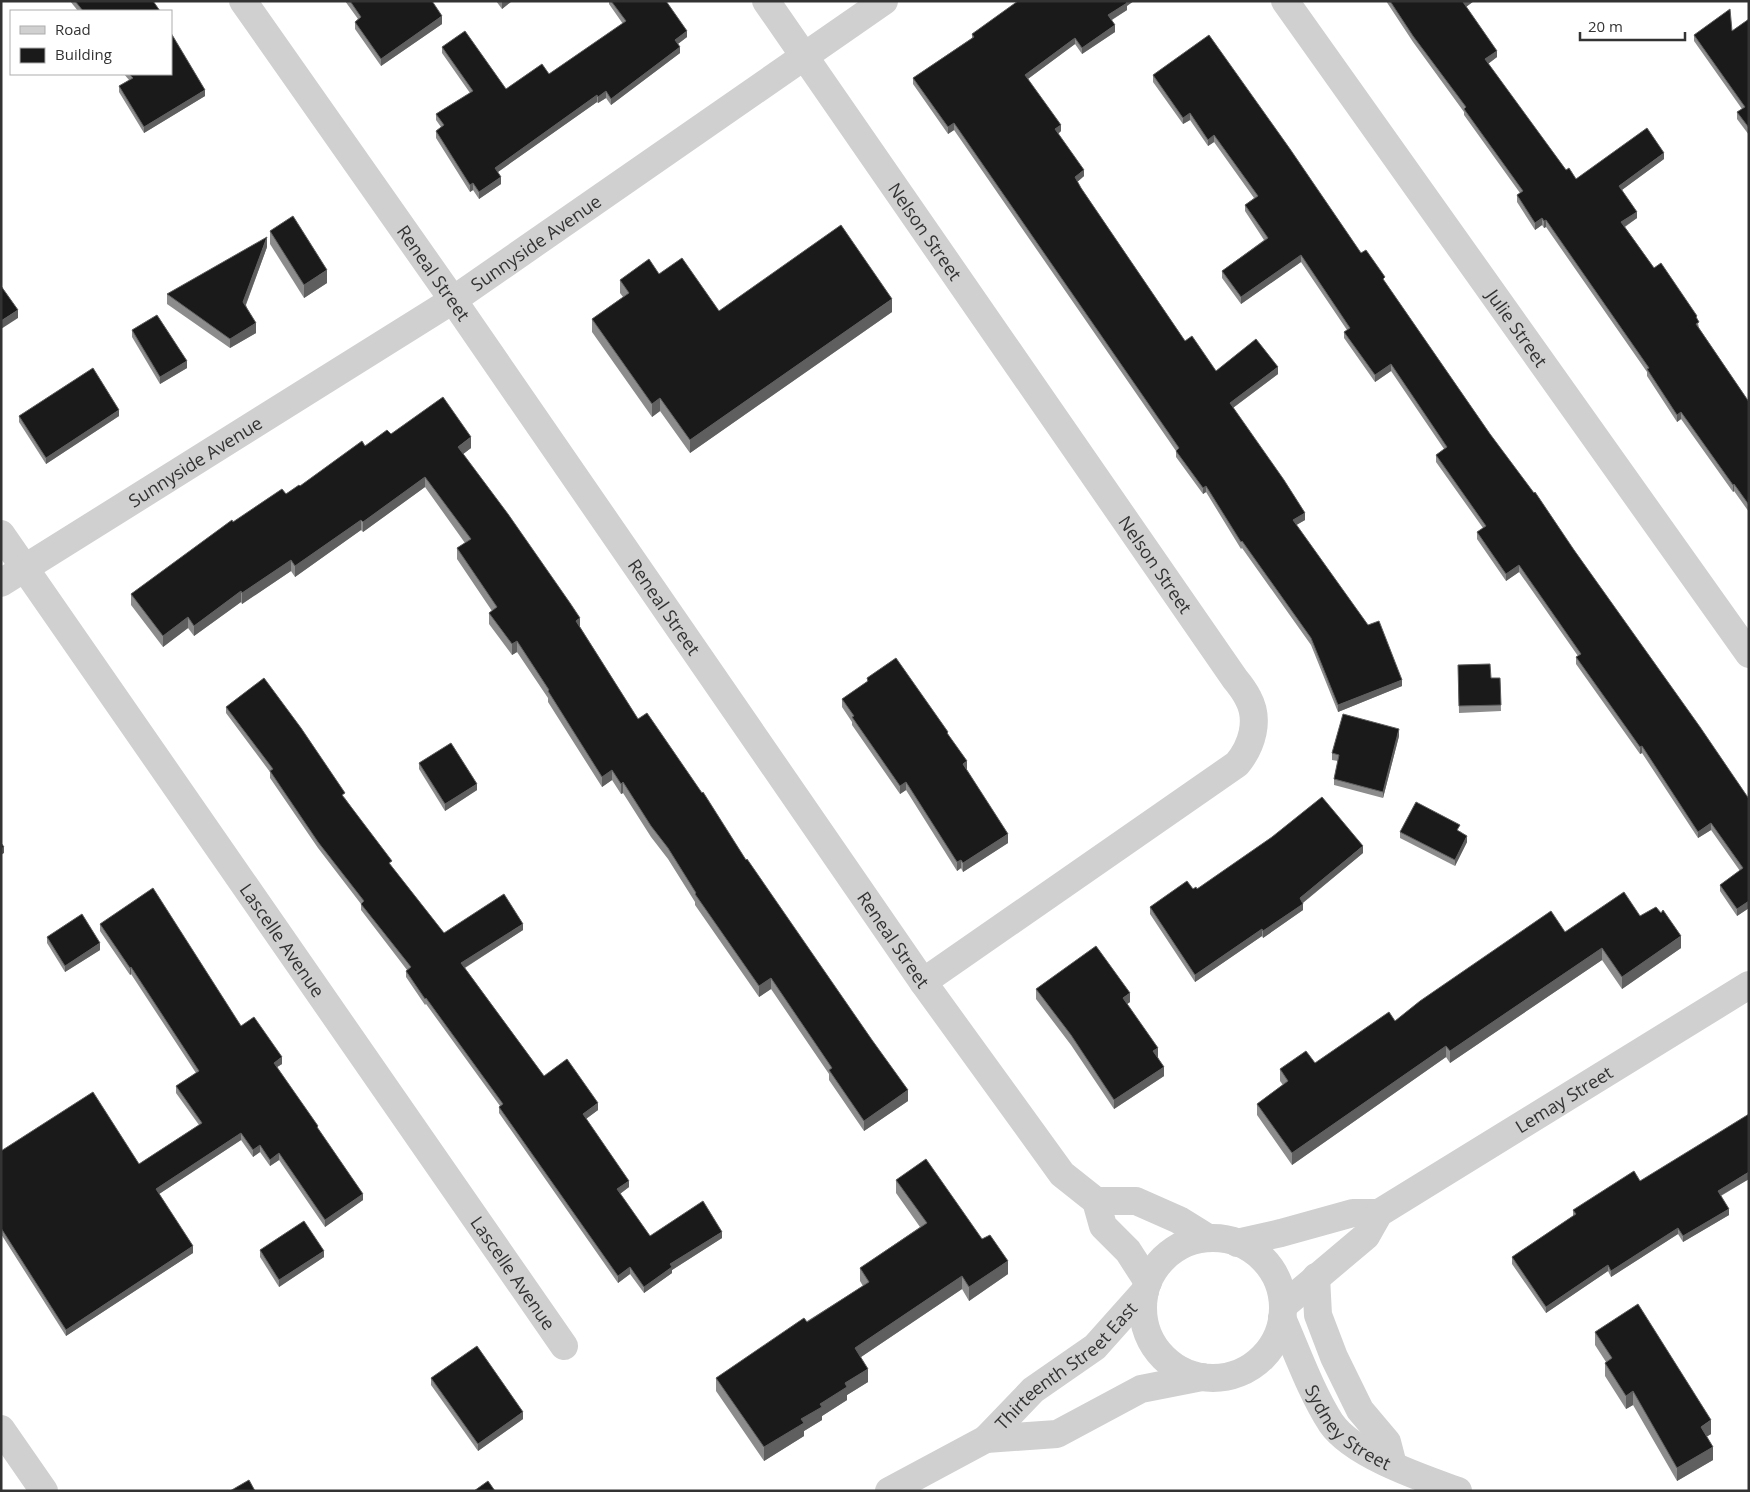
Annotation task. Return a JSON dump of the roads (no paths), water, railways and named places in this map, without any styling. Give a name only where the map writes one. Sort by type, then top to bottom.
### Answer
[{"type":"street","name":"Reneal Street","points":[[243,1],[453,300],[923,982],[1062,1174],[1096,1201]]},
{"type":"street","name":"Nelson Street","points":[[766,1],[1230,671],[1249,700],[1254,714],[1252,738],[1246,753],[1237,764],[923,982]]},
{"type":"street","name":"Sunnyside Avenue","points":[[1,582],[453,300],[884,1]]},
{"type":"street","name":"Julie Street","points":[[1285,1],[1749,654]]},
{"type":"street","name":"Lascelle Avenue","points":[[1,534],[564,1346]]},
{"type":"street","name":"Lemay Street","points":[[1282,1312],[1316,1278],[1366,1236],[1379,1213],[1749,985]]},
{"type":"street","points":[[1146,1286],[1128,1251],[1103,1226],[1096,1201],[1136,1200],[1179,1220],[1208,1238]]},
{"type":"street","points":[[1237,1243],[1353,1213],[1379,1213]]},
{"type":"street","points":[[1208,1238],[1223,1239],[1237,1243],[1262,1258],[1278,1282],[1282,1312],[1276,1339],[1257,1362],[1245,1370],[1232,1375],[1202,1377],[1188,1374],[1175,1367],[1154,1347],[1144,1319],[1143,1305],[1146,1286],[1158,1264],[1180,1246],[1208,1238]]},
{"type":"street","points":[[1316,1278],[1318,1315],[1334,1357],[1360,1410],[1386,1442],[1393,1465]]},
{"type":"street","name":"Thirteenth Street East","points":[[889,1491],[986,1439],[1033,1390],[1094,1347],[1146,1286]]},
{"type":"street","name":"Sydney Street","points":[[1282,1312],[1316,1395],[1332,1424],[1359,1449],[1458,1491]]},
{"type":"street","name":"Thirteenth Street East","points":[[986,1439],[1057,1434],[1141,1388],[1202,1377]]},
{"type":"street","points":[[1,1429],[44,1491]]}]
